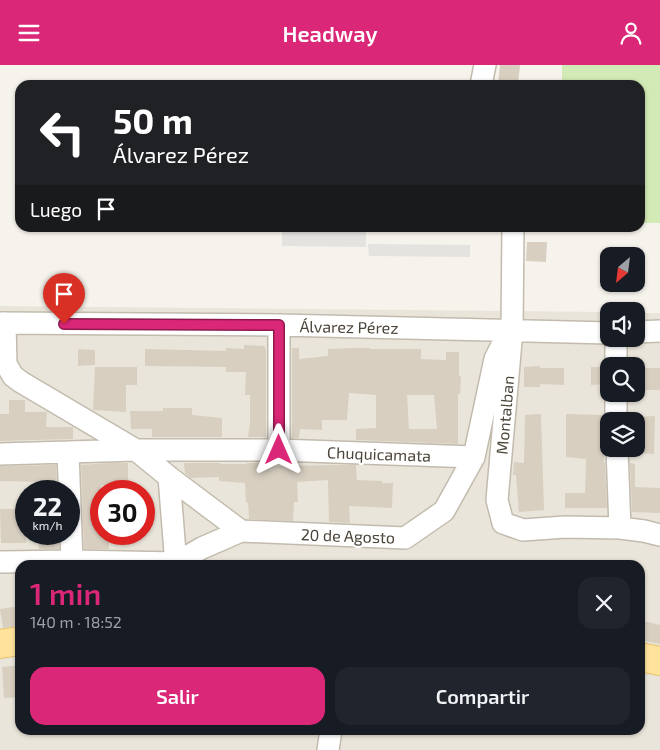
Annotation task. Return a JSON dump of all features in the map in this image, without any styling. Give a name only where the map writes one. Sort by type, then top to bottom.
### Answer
[{"type":"main road","points":[[0,644],[15,642]]},
{"type":"main road","points":[[645,658],[660,661]]},
{"type":"street","points":[[481,80],[485,65]]},
{"type":"street","name":"Montalban","points":[[513,232],[512,330],[497,500],[504,523],[523,530],[565,527],[620,528]]},
{"type":"street","points":[[3,323],[6,364],[13,376],[136,450],[241,531]]},
{"type":"street","name":"Álvarez Pérez","points":[[3,323],[279,325],[600,333]]},
{"type":"street","points":[[279,325],[279,450]]},
{"type":"street","points":[[474,457],[495,359],[512,330]]},
{"type":"street","points":[[645,332],[660,331]]},
{"type":"street","name":"Chuquicamata","points":[[0,454],[136,450],[279,450],[474,457]]},
{"type":"street","points":[[68,452],[72,560]]},
{"type":"street","name":"20 de Agosto","points":[[182,560],[202,548],[241,531],[405,538],[444,511],[474,457]]},
{"type":"street","points":[[617,457],[620,528],[660,535]]},
{"type":"street","points":[[169,477],[176,560]]},
{"type":"street","points":[[0,562],[15,562]]},
{"type":"street","points":[[328,750],[330,735]]},
{"type":"shaded area","points":[[282,232],[366,232],[366,247],[282,246]]},
{"type":"shaded area","points":[[368,244],[470,245],[470,257],[369,256]]},
{"type":"shaded area","points":[[0,306],[600,312],[600,347],[645,347],[645,313],[660,313],[660,750],[0,750]]},
{"type":"green space","points":[[562,65],[660,65],[660,223],[645,223],[645,80],[562,80]]},
{"type":"building","points":[[500,65],[520,65],[518,80],[498,80]]},
{"type":"building","points":[[527,242],[547,242],[546,262],[526,261]]},
{"type":"building","points":[[244,345],[265,346],[266,349],[266,437],[248,437],[250,395],[245,395],[246,372],[226,372],[226,367],[145,366],[145,349],[226,351],[226,348],[244,349]]},
{"type":"building","points":[[292,348],[299,348],[299,359],[328,356],[328,349],[421,349],[421,359],[446,360],[446,352],[459,352],[459,376],[461,376],[460,394],[458,394],[458,444],[356,440],[356,429],[376,428],[376,395],[349,393],[347,420],[322,420],[322,430],[300,429],[299,438],[292,438]],"holes":[[[407,395],[434,395],[437,429],[409,429]]]},
{"type":"building","points":[[78,349],[95,350],[95,365],[78,366]]},
{"type":"building","points":[[540,366],[540,368],[564,368],[564,385],[540,384],[540,387],[524,387],[524,367]]},
{"type":"building","points":[[95,367],[137,367],[137,385],[126,385],[126,412],[93,410]]},
{"type":"building","points":[[591,367],[600,367],[600,384],[591,385]]},
{"type":"building","points":[[645,368],[660,368],[660,390],[645,390]]},
{"type":"building","points":[[9,400],[25,400],[25,412],[47,412],[46,427],[73,427],[73,439],[0,441],[0,414],[9,414]]},
{"type":"building","points":[[163,408],[192,408],[192,415],[222,418],[222,437],[152,437],[152,429],[131,429],[130,411],[163,411]]},
{"type":"building","points":[[541,414],[544,510],[519,512],[516,475],[513,475],[514,462],[524,463],[525,415]]},
{"type":"building","points":[[566,414],[600,415],[600,457],[604,457],[605,463],[607,508],[565,508],[565,493],[585,493],[586,459],[566,457]]},
{"type":"building","points":[[655,416],[654,454],[645,454],[645,417]]},
{"type":"building","points":[[128,463],[128,480],[90,480],[90,545],[109,545],[109,549],[84,549],[81,465]]},
{"type":"building","points":[[184,463],[263,463],[263,465],[281,466],[356,465],[357,480],[393,483],[392,508],[349,506],[350,523],[329,522],[328,480],[297,482],[298,502],[294,502],[293,521],[249,519],[245,483],[219,481],[219,477],[191,478],[185,473]]},
{"type":"building","points":[[630,463],[635,464],[635,487],[660,488],[660,513],[632,512]]},
{"type":"building","points":[[56,465],[57,480],[0,481],[0,466]]},
{"type":"building","points":[[0,509],[15,509],[15,543],[1,543]]},
{"type":"building","points":[[39,545],[59,545],[59,549],[39,549]]},
{"type":"building","points":[[15,607],[15,627],[3,628],[0,609]]},
{"type":"building","points":[[645,621],[660,625],[660,644],[645,641]]},
{"type":"building","points":[[15,666],[15,697],[4,698],[2,667]]},
{"type":"route","points":[[64,324],[279,325],[279,450]]}]
